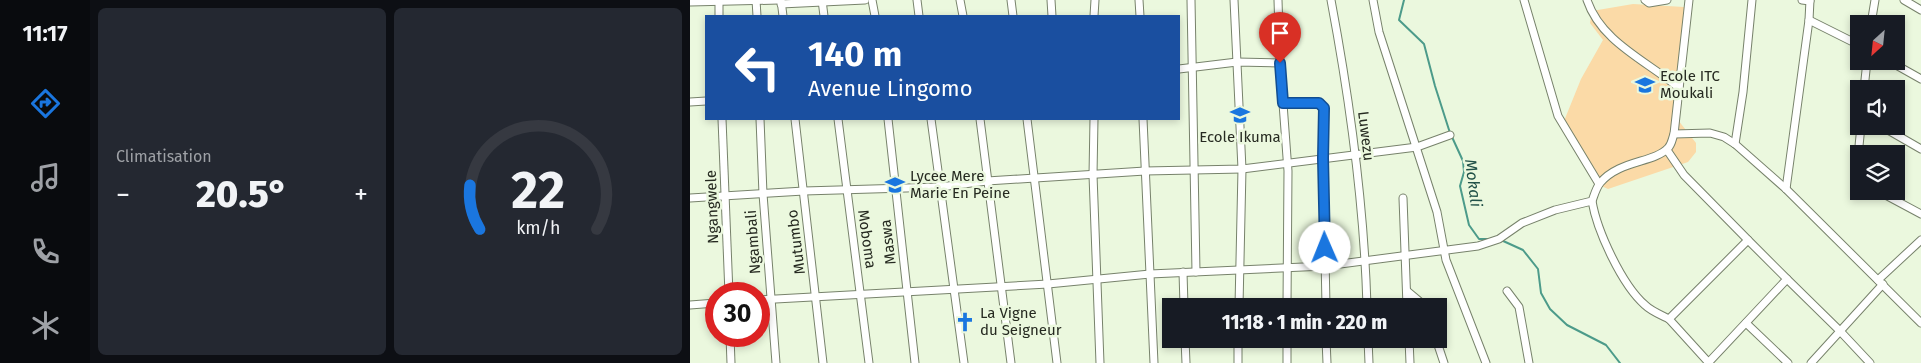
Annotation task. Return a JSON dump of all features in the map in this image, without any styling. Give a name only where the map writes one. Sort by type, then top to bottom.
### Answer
[{"type":"street","points":[[756,0],[757,15]]},
{"type":"street","points":[[690,2],[865,0]]},
{"type":"street","points":[[872,0],[875,15]]},
{"type":"street","points":[[917,0],[919,15]]},
{"type":"street","points":[[960,0],[963,15]]},
{"type":"street","points":[[1011,0],[1013,15]]},
{"type":"street","points":[[1051,0],[1052,15]]},
{"type":"street","points":[[1094,0],[1094,15]]},
{"type":"street","points":[[1139,0],[1140,15]]},
{"type":"street","points":[[1191,0],[1196,272]]},
{"type":"street","points":[[1234,0],[1242,169],[1239,298]]},
{"type":"street","points":[[1278,0],[1280,63],[1288,164],[1287,298]]},
{"type":"street","name":"Luwezu","points":[[1331,0],[1342,61],[1355,156],[1366,261],[1367,298]]},
{"type":"street","points":[[1373,0],[1379,32],[1417,147],[1419,162],[1437,212],[1444,251],[1486,363]]},
{"type":"street","points":[[1524,0],[1558,116],[1599,184]]},
{"type":"street","points":[[1587,0],[1593,16],[1606,32],[1679,88]]},
{"type":"street","points":[[1645,0],[1648,3],[1667,0]]},
{"type":"street","points":[[1689,0],[1672,143],[1667,150],[1626,165],[1599,184],[1592,201],[1599,230],[1623,277],[1643,304],[1668,319],[1709,363],[1787,279]]},
{"type":"street","points":[[1735,144],[1743,92],[1752,0]]},
{"type":"street","points":[[1786,189],[1809,20],[1807,0]]},
{"type":"street","points":[[1872,15],[1875,0]]},
{"type":"street","points":[[1904,0],[1921,10]]},
{"type":"street","points":[[719,1],[720,15]]},
{"type":"street","points":[[780,1],[783,15]]},
{"type":"street","points":[[822,1],[824,15]]},
{"type":"street","points":[[1809,20],[1850,40]]},
{"type":"street","points":[[1180,69],[1237,62],[1280,63]]},
{"type":"street","points":[[1905,70],[1921,79]]},
{"type":"street","points":[[690,102],[705,101]]},
{"type":"street","points":[[1283,103],[1319,103],[1324,106],[1326,298]]},
{"type":"street","name":"Ngangwele","points":[[722,120],[728,282]]},
{"type":"street","name":"Ngambali","points":[[760,120],[763,194],[776,363]]},
{"type":"street","name":"Mutumbo","points":[[795,120],[823,363]]},
{"type":"street","name":"Moboma","points":[[838,120],[869,363]]},
{"type":"street","name":"Maswa","points":[[888,120],[915,363]]},
{"type":"street","points":[[931,120],[964,363]]},
{"type":"street","points":[[980,120],[1011,363]]},
{"type":"street","points":[[1027,120],[1057,363]]},
{"type":"street","points":[[1094,120],[1093,175],[1100,363]]},
{"type":"street","points":[[1143,120],[1154,363]]},
{"type":"street","points":[[1674,134],[1710,133],[1724,136],[1735,144],[1786,189],[1921,323]]},
{"type":"street","points":[[690,198],[725,198],[804,191],[846,191],[940,186],[987,181],[1145,171],[1242,169],[1417,147],[1450,135]]},
{"type":"street","points":[[1897,135],[1921,149]]},
{"type":"street","points":[[1667,150],[1684,176],[1870,363]]},
{"type":"street","points":[[1403,198],[1406,298]]},
{"type":"street","points":[[1895,200],[1921,214]]},
{"type":"street","points":[[771,300],[1048,284],[1150,274],[1325,266],[1478,246],[1499,239],[1522,223],[1534,218],[1564,207],[1592,201]]},
{"type":"street","points":[[1668,319],[1748,240]]},
{"type":"street","points":[[1811,363],[1880,282],[1921,240]]},
{"type":"street","points":[[1183,272],[1184,298]]},
{"type":"street","points":[[1406,291],[1415,298]]},
{"type":"street","points":[[1507,291],[1519,307],[1528,363]]},
{"type":"street","points":[[690,305],[705,303]]},
{"type":"street","points":[[1746,323],[1788,363]]},
{"type":"street","points":[[730,347],[731,363]]},
{"type":"street","points":[[1186,348],[1186,363]]},
{"type":"street","points":[[1238,348],[1238,363]]},
{"type":"street","points":[[1287,348],[1287,363]]},
{"type":"street","points":[[1326,348],[1326,363]]},
{"type":"street","points":[[1368,348],[1369,363]]},
{"type":"street","points":[[1409,348],[1410,363]]},
{"type":"street","points":[[1439,348],[1444,363]]},
{"type":"shaded area","points":[[1633,4],[1684,7],[1678,120],[1696,143],[1696,152],[1688,162],[1608,189],[1597,184],[1562,126],[1581,79],[1603,40],[1590,23],[1592,11]]},
{"type":"waterway","name":"Mokali","points":[[1404,0],[1399,20],[1424,44],[1450,133]]},
{"type":"waterway","name":"Mokali","points":[[1452,137],[1463,161],[1464,172],[1460,186],[1469,225],[1479,239],[1489,239]]},
{"type":"waterway","name":"Mokali","points":[[1501,240],[1523,250],[1538,269],[1541,293],[1550,309],[1567,325],[1606,345],[1620,363]]},
{"type":"place","name":"Ecole ITC Moukali","points":[[1645,85]]},
{"type":"place","name":"Ecole Ikuma","points":[[1240,115]]},
{"type":"place","name":"Lycee Mere Marie En Peine","points":[[895,185]]},
{"type":"place","name":"La Vigne du Seigneur","points":[[965,322]]},
{"type":"route","points":[[1280,63],[1283,103],[1319,103],[1324,106],[1325,248]]}]
